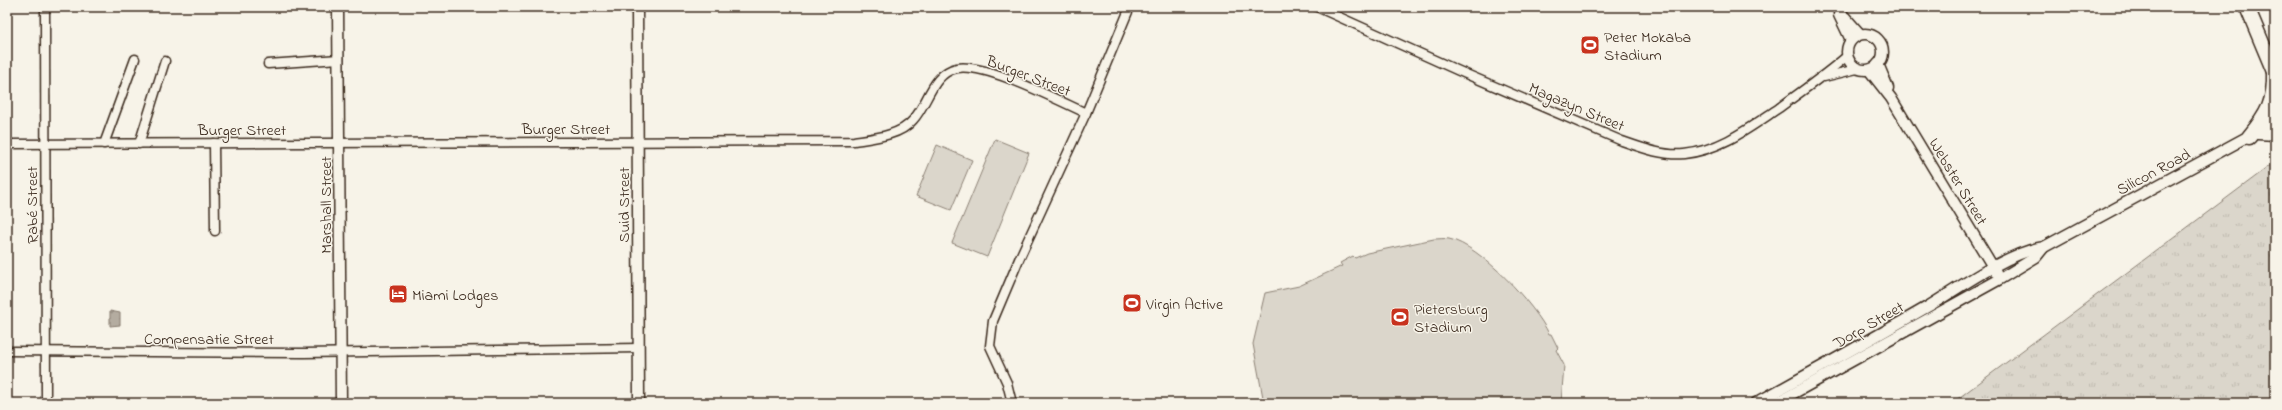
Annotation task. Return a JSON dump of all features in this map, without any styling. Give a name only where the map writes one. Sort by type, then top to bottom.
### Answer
[{"type":"highway","points":[[2247,7],[2274,73],[2275,88],[2271,106],[2253,134]]},
{"type":"highway","points":[[2253,134],[2275,133]]},
{"type":"street","name":"Rabé Street","points":[[45,7],[46,403]]},
{"type":"street","name":"Marshall Street","points":[[338,7],[341,403]]},
{"type":"street","name":"Suid Street","points":[[637,7],[639,403]]},
{"type":"street","points":[[1012,403],[1007,383],[990,346],[993,321],[1020,257],[1086,113],[1130,7]]},
{"type":"street","name":"Magazyn Street","points":[[1317,7],[1459,71],[1622,141],[1647,150],[1668,153],[1684,154],[1729,141],[1821,78],[1847,56]]},
{"type":"street","points":[[1836,7],[1860,34]]},
{"type":"street","points":[[1836,7],[1851,40]]},
{"type":"street","points":[[1860,34],[1872,35],[1880,42],[1883,54],[1878,64],[1869,70],[1857,69],[1852,66],[1847,56],[1848,45],[1851,40],[1860,34]]},
{"type":"street","points":[[104,144],[135,59]]},
{"type":"street","points":[[268,64],[339,59]]},
{"type":"street","points":[[139,144],[165,61]]},
{"type":"street","name":"Webster Street","points":[[1878,64],[1891,98]]},
{"type":"street","name":"Burger Street","points":[[7,144],[854,141],[893,133],[910,123],[922,109],[938,81],[947,72],[957,68],[993,73],[1086,113]]},
{"type":"street","name":"Magazyn Street","points":[[1821,78],[1857,69]]},
{"type":"street","name":"Webster Street","points":[[1869,70],[1891,98],[2000,279]]},
{"type":"street","name":"Silicon Road","points":[[1994,268],[2032,249],[2044,247],[2275,122]]},
{"type":"street","points":[[214,144],[215,231]]},
{"type":"street","name":"Silicon Road","points":[[2000,279],[2036,257],[2044,247]]},
{"type":"street","name":"Dorp Street","points":[[1776,403],[1994,268]]},
{"type":"street","name":"Dorp Street","points":[[1756,403],[1845,360],[2000,279]]},
{"type":"street","name":"Compensatie Street","points":[[7,351],[341,352],[638,348]]},
{"type":"green space","points":[[995,139],[1029,153],[987,257],[952,243]]},
{"type":"green space","points":[[937,145],[972,160],[951,210],[916,196]]},
{"type":"green space","points":[[2275,162],[2275,403],[1952,403]]},
{"type":"green space","name":"Pietersburg Stadium","points":[[1434,239],[1449,239],[1476,252],[1506,278],[1532,308],[1549,334],[1551,334],[1558,348],[1556,350],[1564,365],[1561,403],[1264,403],[1253,344],[1265,293],[1299,286],[1342,266],[1340,263],[1353,256],[1355,258],[1367,253]]},
{"type":"water","points":[[110,311],[120,313],[120,325],[110,326]]},
{"type":"place","name":"Peter Mokaba Stadium","points":[[1590,45]]},
{"type":"place","name":"Miami Lodges","points":[[398,294]]},
{"type":"place","name":"Virgin Active","points":[[1132,303]]},
{"type":"place","name":"Pietersburg Stadium","points":[[1400,317]]}]
